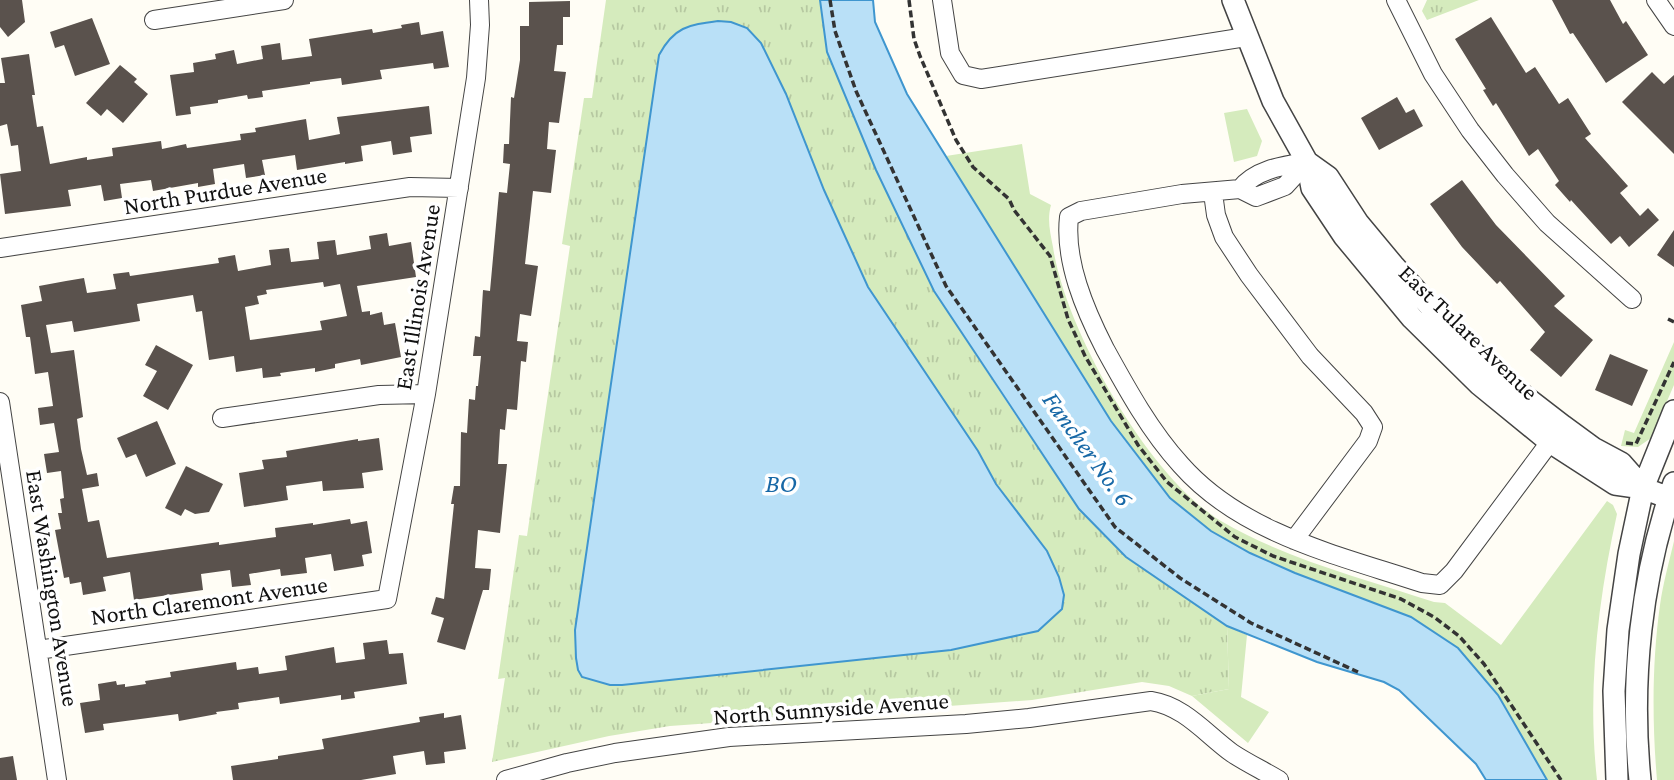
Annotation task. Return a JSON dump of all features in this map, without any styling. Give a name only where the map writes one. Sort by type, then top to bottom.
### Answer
[{"type":"street","name":"East Illinois Avenue","points":[[387,599],[426,394],[477,78],[479,0]]},
{"type":"street","points":[[942,0],[950,53],[963,75],[981,79],[1246,37]]},
{"type":"street","name":"East Tulare Avenue","points":[[1233,0],[1273,101],[1307,162],[1312,188],[1344,236],[1419,326],[1479,384],[1550,442],[1615,484],[1671,491],[1652,565],[1636,682],[1640,780]]},
{"type":"street","points":[[1396,0],[1433,74],[1470,130],[1505,175],[1547,223],[1632,299]]},
{"type":"street","points":[[1656,0],[1674,26]]},
{"type":"street","points":[[154,20],[274,1]]},
{"type":"street","points":[[1307,162],[1285,186],[1256,197],[1240,190],[1182,194],[1081,211],[1069,217],[1069,249],[1085,305],[1117,370],[1156,435],[1181,466],[1207,489],[1263,526],[1294,540],[1422,583],[1440,585],[1454,571],[1550,442]]},
{"type":"street","name":"East Tulare Avenue","points":[[1307,162],[1328,177],[1358,223],[1425,303],[1463,343],[1511,386],[1563,426],[1592,447],[1622,463],[1643,488]]},
{"type":"street","name":"North Purdue Avenue","points":[[0,248],[410,187],[459,188]]},
{"type":"street","points":[[1213,193],[1216,215],[1224,237],[1249,275],[1310,356],[1364,413],[1373,427],[1368,442],[1294,540]]},
{"type":"street","points":[[222,418],[380,395],[426,394]]},
{"type":"street","name":"East Washington Avenue","points":[[0,402],[57,780]]},
{"type":"street","points":[[1617,780],[1614,691],[1618,630],[1629,554],[1643,488],[1674,411]]},
{"type":"street","name":"North Claremont Avenue","points":[[38,650],[387,599]]},
{"type":"street","name":"North Sunnyside Avenue","points":[[512,779],[615,753],[729,737],[966,724],[1029,718],[1139,701],[1162,703],[1183,713],[1235,754],[1279,780]]},
{"type":"path","points":[[830,0],[835,31],[856,91],[946,286],[1115,527],[1180,578],[1251,623],[1358,671]]},
{"type":"path","points":[[909,0],[914,39],[964,156],[1009,199],[1014,210],[1050,256],[1068,319],[1085,356],[1138,445],[1167,482],[1235,537],[1273,556],[1401,599],[1434,617],[1459,636],[1484,664],[1562,780]]},
{"type":"path","points":[[1668,318],[1674,322]]},
{"type":"path","points":[[1623,443],[1636,444],[1674,362]]},
{"type":"green space","points":[[606,0],[820,0],[827,52],[876,170],[934,291],[1079,509],[1126,557],[1227,626],[1229,689],[1192,696],[1169,686],[1142,682],[1032,700],[670,726],[609,736],[492,762],[505,678],[498,679],[519,535],[527,536],[570,246],[562,244],[584,98],[592,98]]},
{"type":"green space","points":[[1427,0],[1479,0],[1427,20],[1422,11]]},
{"type":"green space","points":[[1247,109],[1262,141],[1257,156],[1234,162],[1224,113]]},
{"type":"green space","points":[[1022,144],[1030,194],[1051,205],[1050,231],[1061,281],[1092,358],[1139,437],[1193,500],[1221,521],[1298,557],[1434,602],[1445,603],[1501,645],[1607,501],[1613,505],[1617,514],[1604,580],[1594,679],[1597,780],[1547,780],[1498,695],[1295,573],[1250,553],[1211,531],[1170,498],[1111,421],[946,156]]},
{"type":"green space","points":[[1674,342],[1674,385],[1651,438],[1638,447],[1621,446],[1625,430],[1634,433]]},
{"type":"green space","points":[[1674,541],[1674,780],[1657,780],[1654,737],[1655,648],[1661,597]]},
{"type":"green space","points":[[1227,626],[1247,635],[1241,697],[1269,712],[1248,743],[1192,696],[1229,689]]},
{"type":"water","name":"Fancher No. 6","points":[[820,0],[873,0],[875,22],[907,94],[1111,421],[1170,498],[1211,531],[1250,553],[1411,617],[1458,648],[1498,695],[1547,780],[1486,780],[1476,764],[1399,690],[1384,682],[1317,662],[1227,626],[1126,557],[1079,509],[934,291],[876,170],[827,52]]},
{"type":"water","name":"BO","points":[[718,21],[747,28],[761,43],[786,94],[824,190],[868,287],[978,451],[996,484],[1047,551],[1064,595],[1062,609],[1038,631],[951,650],[622,685],[610,685],[582,677],[578,670],[575,630],[659,55],[676,33],[698,24]]},
{"type":"building","points":[[0,0],[22,0],[25,22],[8,37],[0,27]]},
{"type":"building","points":[[1552,0],[1610,0],[1623,24],[1626,21],[1648,55],[1606,83],[1573,33],[1570,34]]},
{"type":"building","points":[[570,1],[570,17],[563,17],[563,45],[557,45],[554,71],[566,72],[559,123],[549,122],[547,149],[556,150],[551,193],[533,191],[525,264],[538,266],[531,316],[520,314],[517,341],[528,342],[526,362],[521,361],[517,410],[507,409],[505,430],[500,429],[498,464],[507,464],[500,533],[478,530],[475,568],[491,569],[489,590],[483,590],[465,650],[437,642],[444,618],[431,614],[436,597],[444,599],[454,504],[451,504],[454,486],[460,486],[461,432],[467,433],[469,399],[475,400],[478,386],[481,356],[473,356],[475,336],[480,337],[483,290],[490,291],[499,192],[507,193],[510,164],[503,163],[504,144],[509,144],[511,97],[514,98],[520,60],[520,26],[529,26],[529,2]]},
{"type":"building","points":[[1491,17],[1526,73],[1535,67],[1559,104],[1568,98],[1591,134],[1585,138],[1628,186],[1620,193],[1640,216],[1648,208],[1659,220],[1629,247],[1620,236],[1611,244],[1571,200],[1570,202],[1555,185],[1559,181],[1538,149],[1529,156],[1496,103],[1493,106],[1483,90],[1486,89],[1455,39]]},
{"type":"building","points":[[92,18],[110,64],[75,76],[64,45],[55,48],[50,32]]},
{"type":"building","points":[[419,22],[421,35],[443,31],[449,67],[434,69],[433,63],[380,70],[382,79],[342,85],[341,78],[310,82],[262,91],[263,97],[248,99],[247,95],[190,107],[191,114],[176,116],[170,75],[194,72],[193,63],[216,59],[215,54],[234,50],[237,64],[263,59],[261,46],[280,43],[282,60],[312,56],[309,39],[372,29],[373,33]]},
{"type":"building","points":[[29,54],[37,127],[43,126],[50,164],[87,157],[87,160],[113,156],[112,148],[161,141],[162,149],[186,144],[187,148],[241,140],[240,134],[256,132],[255,128],[306,119],[309,140],[340,134],[337,117],[429,106],[432,134],[410,137],[412,152],[393,155],[391,141],[361,146],[363,161],[345,164],[297,170],[295,155],[262,160],[265,175],[246,178],[244,164],[213,169],[215,184],[198,187],[198,183],[153,191],[151,180],[120,184],[122,198],[104,201],[101,185],[68,190],[71,206],[5,214],[0,174],[21,171],[18,145],[11,146],[7,124],[0,126],[0,83],[5,83],[1,58]]},
{"type":"building","points":[[120,65],[137,79],[134,82],[148,94],[123,123],[107,109],[101,116],[86,103]]},
{"type":"building","points":[[1652,72],[1664,84],[1674,75],[1674,154],[1622,102]]},
{"type":"building","points":[[1397,97],[1406,113],[1414,109],[1423,126],[1379,150],[1361,118]]},
{"type":"building","points":[[1462,180],[1496,225],[1565,296],[1554,306],[1593,340],[1561,377],[1530,350],[1545,332],[1500,281],[1497,284],[1462,247],[1430,204]]},
{"type":"building","points":[[1674,230],[1674,267],[1657,255]]},
{"type":"building","points":[[387,233],[389,246],[411,242],[416,277],[357,286],[362,312],[370,311],[370,315],[382,312],[384,325],[395,323],[401,357],[361,365],[360,359],[335,364],[335,368],[315,372],[315,368],[263,378],[262,368],[236,372],[234,356],[209,360],[202,311],[196,312],[193,295],[137,304],[140,321],[74,332],[72,321],[46,325],[51,353],[74,350],[83,417],[77,419],[81,449],[87,475],[97,473],[99,486],[82,489],[88,522],[99,520],[107,558],[276,537],[275,528],[350,519],[351,524],[367,521],[372,553],[362,555],[364,566],[334,571],[331,554],[305,558],[307,573],[281,576],[280,569],[249,574],[251,585],[232,587],[230,570],[201,574],[203,590],[134,600],[130,572],[103,577],[106,591],[83,595],[81,582],[70,584],[69,577],[64,578],[55,530],[61,529],[58,513],[62,513],[60,499],[64,498],[61,471],[47,473],[44,454],[59,452],[54,423],[40,425],[38,408],[53,406],[48,372],[35,374],[30,337],[26,337],[21,305],[42,301],[39,286],[84,278],[87,293],[116,289],[113,274],[129,272],[130,276],[219,263],[218,258],[235,255],[238,271],[271,265],[269,250],[289,248],[291,262],[319,259],[317,242],[335,240],[337,255],[371,249],[369,236]],"holes":[[[323,282],[324,287],[340,284],[347,316],[320,321],[322,330],[250,340],[245,307],[259,304],[257,296],[267,294],[266,290]]]},
{"type":"building","points":[[156,345],[193,365],[168,410],[143,396],[157,371],[145,365]]},
{"type":"building","points":[[1610,354],[1648,370],[1632,406],[1595,390]]},
{"type":"building","points":[[157,421],[176,464],[146,477],[136,454],[126,458],[117,438]]},
{"type":"building","points":[[379,438],[383,470],[362,473],[364,488],[323,491],[322,481],[286,486],[288,500],[244,507],[239,473],[264,469],[262,460],[287,457],[286,451]]},
{"type":"building","points":[[186,466],[223,484],[209,512],[195,514],[185,509],[181,516],[165,508]]},
{"type":"building","points":[[387,640],[389,654],[403,653],[407,684],[354,692],[355,698],[341,700],[341,695],[280,704],[279,697],[238,703],[239,709],[216,712],[217,714],[179,721],[178,714],[103,724],[104,730],[85,733],[80,703],[100,700],[98,684],[116,681],[117,685],[125,684],[125,687],[146,684],[145,681],[171,677],[170,672],[236,662],[237,670],[258,667],[259,674],[287,670],[285,656],[334,647],[336,663],[365,659],[363,643]]},
{"type":"building","points":[[444,713],[444,718],[461,715],[466,749],[444,752],[445,763],[426,765],[424,751],[393,756],[396,774],[361,780],[233,780],[231,766],[324,749],[322,739],[420,722],[419,717]]},
{"type":"building","points":[[13,756],[17,780],[0,780],[0,758]]}]
